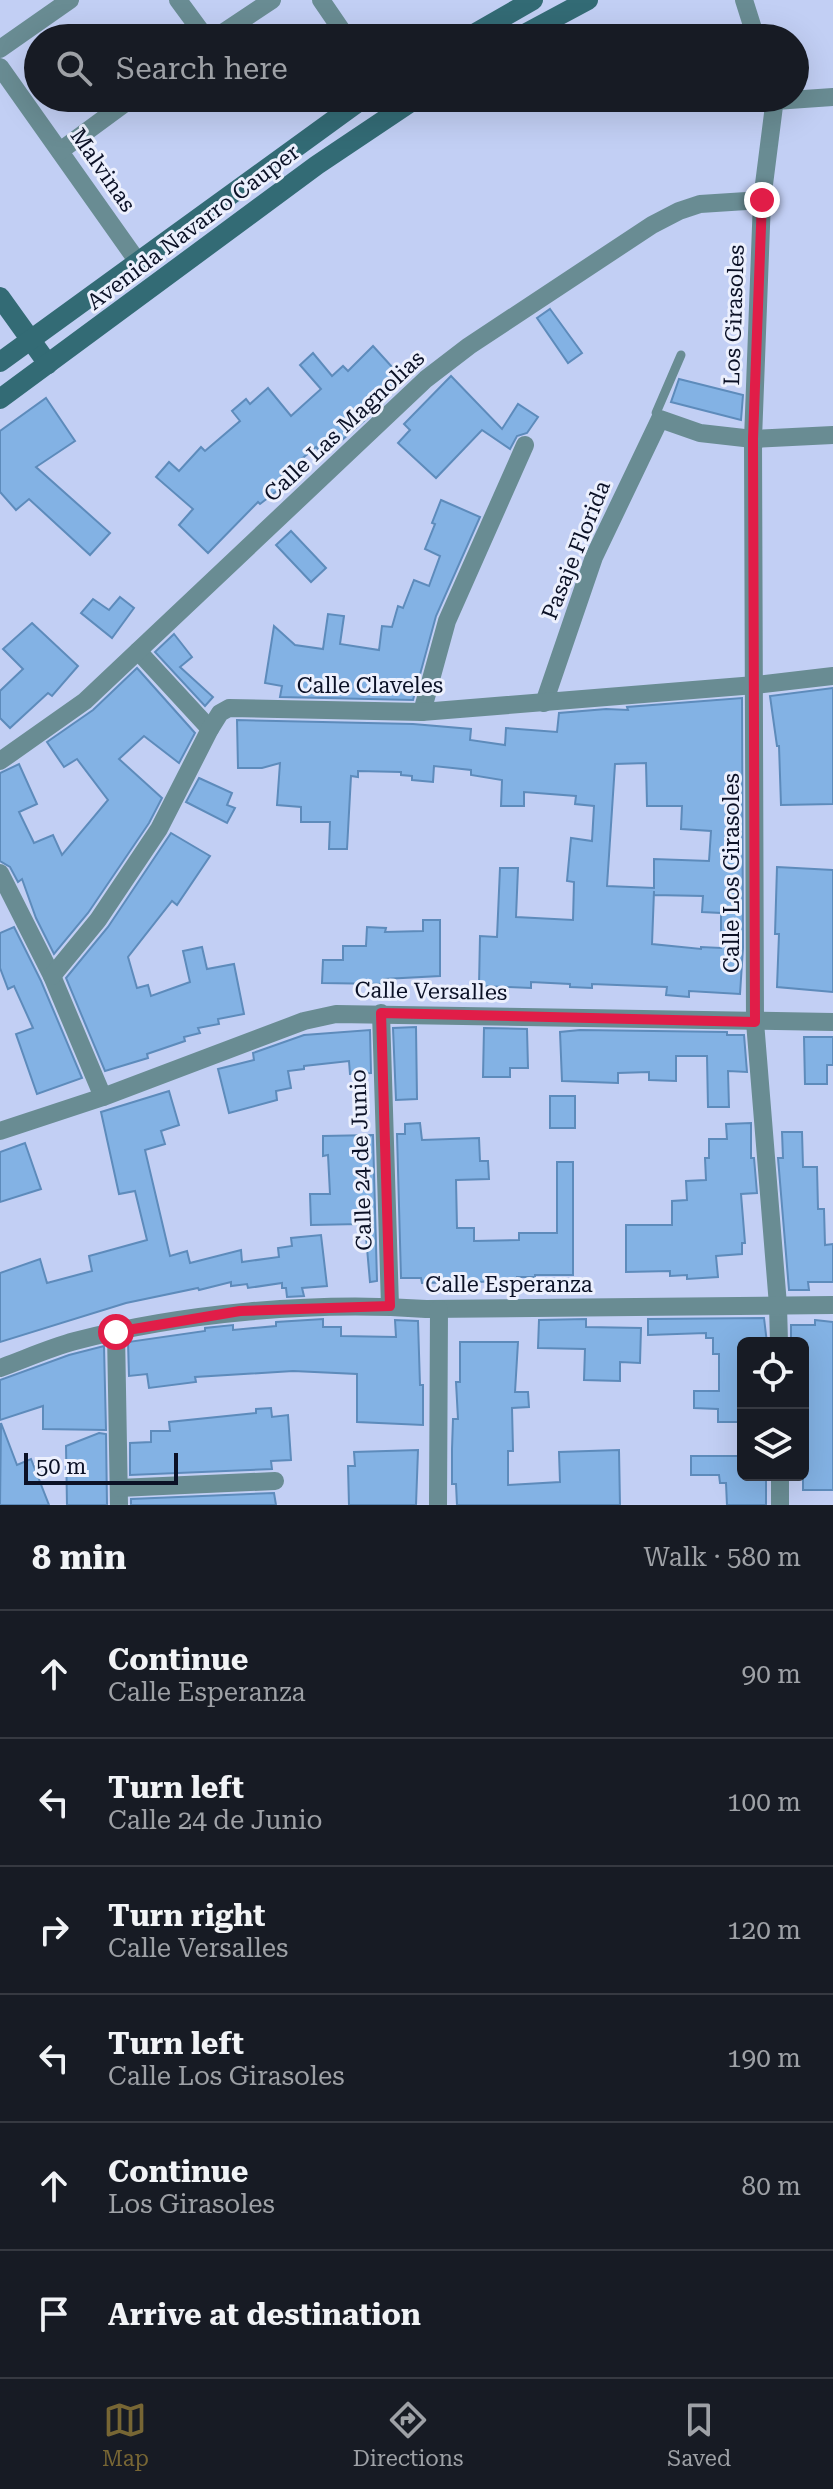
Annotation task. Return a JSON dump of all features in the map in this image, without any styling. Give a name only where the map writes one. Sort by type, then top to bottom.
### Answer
[{"type":"street","points":[[36,24],[70,0]]},
{"type":"street","points":[[178,0],[196,24]]},
{"type":"street","points":[[236,24],[272,0]]},
{"type":"street","points":[[321,0],[337,24]]},
{"type":"street","points":[[491,24],[533,0]]},
{"type":"street","points":[[543,24],[588,0]]},
{"type":"street","points":[[744,0],[752,24]]},
{"type":"street","points":[[0,49],[24,32]]},
{"type":"street","name":"Malvinas","points":[[0,67],[24,101]]},
{"type":"street","points":[[809,98],[833,97]]},
{"type":"street","name":"Malvinas","points":[[32,112],[138,262]]},
{"type":"street","points":[[60,151],[113,112]]},
{"type":"street","points":[[0,362],[345,112]]},
{"type":"street","name":"Avenida Navarro Cauper","points":[[0,399],[317,165],[381,112]]},
{"type":"street","name":"Los Girasoles","points":[[753,439],[762,200],[773,112]]},
{"type":"street","name":"Calle Las Magnolias","points":[[0,761],[85,701],[426,379],[469,346],[652,225],[679,211],[700,204],[762,200]]},
{"type":"street","points":[[0,297],[48,364]]},
{"type":"street","points":[[660,419],[700,433],[753,439],[833,435]]},
{"type":"street","name":"Pasaje Florida","points":[[544,703],[594,557],[660,419]]},
{"type":"street","name":"Calle Los Girasoles","points":[[753,439],[755,1022],[779,1337]]},
{"type":"street","points":[[422,712],[447,621],[525,445]]},
{"type":"street","points":[[138,651],[210,729]]},
{"type":"street","name":"Calle Claveles","points":[[52,976],[98,920],[159,829],[210,729],[220,713],[229,708],[422,712],[833,676]]},
{"type":"street","points":[[0,873],[52,976],[103,1097]]},
{"type":"street","name":"Calle 24 de Junio","points":[[381,1013],[390,1306]]},
{"type":"street","name":"Calle Versalles","points":[[0,1131],[103,1097],[304,1021],[336,1014],[833,1022]]},
{"type":"street","name":"Calle Esperanza","points":[[0,1368],[73,1341],[240,1311],[390,1306],[439,1309],[833,1305]]},
{"type":"street","points":[[438,1505],[439,1309]]},
{"type":"street","points":[[116,1332],[119,1497],[275,1481]]},
{"type":"street","points":[[780,1481],[780,1505]]},
{"type":"lane","points":[[660,419],[656,413],[681,355]]},
{"type":"building","points":[[550,309],[582,353],[568,363],[537,318]]},
{"type":"building","points":[[373,346],[402,378],[364,413],[367,418],[324,456],[316,447],[281,476],[287,483],[260,504],[258,502],[208,553],[179,525],[193,509],[156,477],[169,462],[179,471],[201,447],[205,451],[240,421],[232,411],[246,399],[250,404],[268,388],[291,416],[321,389],[300,365],[313,353],[332,376],[343,366],[348,371]]},
{"type":"building","points":[[451,376],[502,429],[518,404],[538,417],[527,433],[517,436],[510,449],[482,430],[436,478],[398,443],[410,430],[404,424]]},
{"type":"building","points":[[679,379],[743,395],[741,420],[671,402]]},
{"type":"building","points":[[46,398],[75,441],[36,467],[110,533],[90,555],[29,499],[16,510],[0,492],[0,431]]},
{"type":"building","points":[[441,500],[480,517],[436,616],[413,700],[280,697],[282,686],[265,683],[274,626],[295,645],[323,649],[328,614],[344,616],[340,644],[379,650],[382,626],[392,627],[398,606],[403,608],[414,580],[429,586],[440,556],[425,549]]},
{"type":"building","points":[[291,531],[326,568],[311,582],[276,545]]},
{"type":"building","points":[[120,597],[134,608],[112,638],[81,613],[93,599],[109,610]]},
{"type":"building","points":[[32,623],[78,666],[52,696],[48,693],[10,728],[0,718],[0,691],[23,669],[3,649]]},
{"type":"building","points":[[174,634],[192,657],[180,667],[213,697],[205,706],[155,652]]},
{"type":"building","points":[[137,668],[195,733],[179,763],[144,736],[119,759],[162,798],[149,823],[88,913],[54,954],[36,918],[22,879],[18,882],[10,867],[0,861],[0,773],[19,764],[37,804],[19,812],[34,843],[53,835],[62,855],[108,800],[77,759],[64,767],[47,742],[93,710]]},
{"type":"building","points":[[833,688],[833,804],[781,805],[779,746],[770,696]]},
{"type":"building","points":[[742,698],[743,948],[740,994],[689,991],[689,997],[666,995],[667,987],[592,984],[592,988],[531,982],[531,988],[479,986],[480,936],[497,937],[500,868],[518,868],[516,917],[573,920],[574,882],[567,881],[571,838],[592,841],[594,806],[575,804],[576,796],[524,792],[524,806],[501,806],[502,780],[471,775],[471,770],[434,766],[433,782],[412,780],[412,776],[401,775],[401,772],[358,771],[358,777],[351,776],[347,849],[329,849],[330,822],[301,822],[301,807],[277,805],[280,763],[262,768],[238,768],[237,720],[413,724],[471,729],[470,740],[505,745],[506,728],[557,732],[559,713],[628,710],[627,707]],"holes":[[[646,763],[647,806],[682,806],[681,829],[711,831],[709,861],[654,859],[654,888],[607,886],[615,764]],[[654,891],[654,895],[703,896],[702,912],[721,913],[721,948],[652,944]]]},
{"type":"building","points":[[199,778],[232,793],[227,805],[235,808],[227,823],[186,802]]},
{"type":"building","points":[[171,833],[210,856],[177,905],[172,901],[128,957],[137,988],[148,985],[151,996],[190,982],[183,951],[202,947],[207,969],[234,964],[244,1014],[218,1019],[219,1024],[198,1028],[200,1033],[184,1037],[185,1041],[147,1054],[148,1058],[105,1071],[66,978],[108,927]]},
{"type":"building","points":[[777,867],[833,870],[833,992],[777,987]]},
{"type":"building","points":[[423,920],[440,920],[440,976],[384,979],[384,984],[322,983],[323,960],[343,960],[343,946],[366,946],[367,927],[386,928],[385,932],[423,931]]},
{"type":"building","points":[[14,927],[41,981],[82,1078],[37,1094],[16,1034],[33,1028],[14,986],[8,989],[0,968],[0,933]]},
{"type":"building","points":[[416,1027],[417,1099],[396,1100],[393,1028]]},
{"type":"building","points":[[484,1028],[527,1029],[528,1068],[510,1068],[510,1077],[483,1077]]},
{"type":"building","points":[[370,1030],[371,1073],[350,1074],[349,1061],[304,1066],[304,1069],[288,1071],[291,1088],[276,1091],[277,1100],[229,1113],[218,1069],[254,1060],[253,1053],[304,1035]]},
{"type":"building","points":[[560,1032],[727,1032],[727,1035],[744,1035],[747,1072],[728,1071],[729,1107],[708,1107],[707,1056],[676,1056],[676,1081],[649,1080],[649,1072],[618,1073],[618,1083],[562,1081]]},
{"type":"building","points":[[804,1037],[833,1037],[833,1065],[827,1065],[827,1084],[805,1084]]},
{"type":"building","points":[[169,1091],[179,1125],[161,1131],[165,1144],[145,1150],[170,1256],[187,1251],[190,1263],[241,1250],[242,1262],[279,1257],[278,1248],[292,1246],[291,1238],[321,1235],[327,1286],[302,1288],[304,1296],[287,1297],[282,1283],[248,1288],[247,1284],[231,1286],[231,1282],[126,1303],[0,1342],[0,1273],[40,1259],[47,1283],[92,1271],[89,1256],[147,1240],[135,1191],[119,1194],[101,1112]]},
{"type":"building","points":[[550,1096],[575,1096],[575,1128],[550,1128]]},
{"type":"building","points":[[420,1123],[422,1140],[479,1138],[480,1161],[488,1161],[489,1179],[456,1180],[457,1228],[474,1228],[474,1241],[519,1240],[519,1233],[557,1233],[557,1162],[573,1162],[573,1275],[535,1275],[517,1277],[517,1281],[422,1283],[421,1278],[401,1278],[397,1134],[405,1134],[405,1124]]},
{"type":"building","points":[[751,1123],[751,1158],[754,1158],[757,1193],[741,1194],[745,1243],[742,1243],[742,1254],[716,1256],[718,1277],[687,1279],[687,1275],[670,1276],[670,1271],[626,1272],[626,1225],[672,1225],[672,1201],[687,1200],[686,1181],[706,1180],[705,1158],[709,1158],[709,1139],[727,1139],[726,1124]]},
{"type":"building","points":[[782,1132],[802,1132],[803,1167],[817,1167],[818,1209],[824,1209],[825,1245],[833,1244],[833,1282],[808,1282],[809,1290],[789,1290],[778,1158],[783,1158]]},
{"type":"building","points":[[373,1135],[377,1281],[370,1282],[366,1237],[362,1237],[360,1224],[311,1225],[310,1194],[330,1194],[328,1155],[323,1156],[323,1136]]},
{"type":"building","points":[[25,1143],[41,1189],[0,1202],[0,1152]]},
{"type":"building","points":[[764,1318],[766,1337],[737,1337],[737,1422],[718,1422],[718,1409],[694,1408],[694,1391],[719,1391],[719,1354],[713,1354],[713,1338],[706,1338],[706,1333],[648,1335],[648,1319]]},
{"type":"building","points":[[323,1319],[323,1327],[341,1327],[341,1336],[396,1337],[395,1320],[418,1321],[423,1425],[357,1422],[357,1374],[293,1371],[195,1377],[196,1382],[149,1388],[147,1374],[129,1376],[128,1342],[205,1331],[205,1328],[233,1325],[233,1330],[276,1326],[276,1322]]},
{"type":"building","points":[[586,1319],[586,1327],[641,1328],[640,1363],[620,1362],[620,1381],[584,1380],[585,1349],[538,1348],[539,1320]]},
{"type":"building","points":[[815,1320],[833,1322],[833,1490],[803,1490],[803,1481],[809,1481],[809,1337],[791,1337],[791,1325],[815,1325]]},
{"type":"building","points":[[460,1342],[518,1342],[515,1392],[528,1392],[529,1407],[512,1408],[513,1451],[508,1451],[508,1485],[560,1482],[559,1452],[619,1450],[620,1505],[457,1505],[456,1484],[452,1484],[452,1449],[453,1419],[458,1419],[456,1382],[460,1382]]},
{"type":"building","points":[[104,1346],[106,1430],[43,1429],[43,1406],[0,1420],[0,1380]]},
{"type":"building","points":[[271,1408],[272,1417],[288,1415],[291,1460],[271,1461],[272,1469],[130,1475],[130,1443],[151,1442],[151,1431],[170,1431],[169,1422],[256,1413],[256,1409]]},
{"type":"building","points":[[1,1423],[17,1465],[31,1459],[49,1505],[0,1505]]},
{"type":"building","points":[[99,1433],[106,1434],[107,1505],[67,1505],[66,1446]]},
{"type":"building","points":[[418,1450],[416,1505],[349,1505],[348,1466],[355,1466],[354,1452]]},
{"type":"building","points":[[691,1456],[737,1456],[737,1481],[766,1481],[766,1505],[727,1505],[726,1483],[720,1483],[719,1475],[691,1475]]},
{"type":"building","points":[[274,1493],[276,1505],[131,1505],[131,1499]]},
{"type":"route","points":[[116,1332],[240,1311],[390,1306],[381,1013],[755,1022],[753,439],[762,200]]}]
